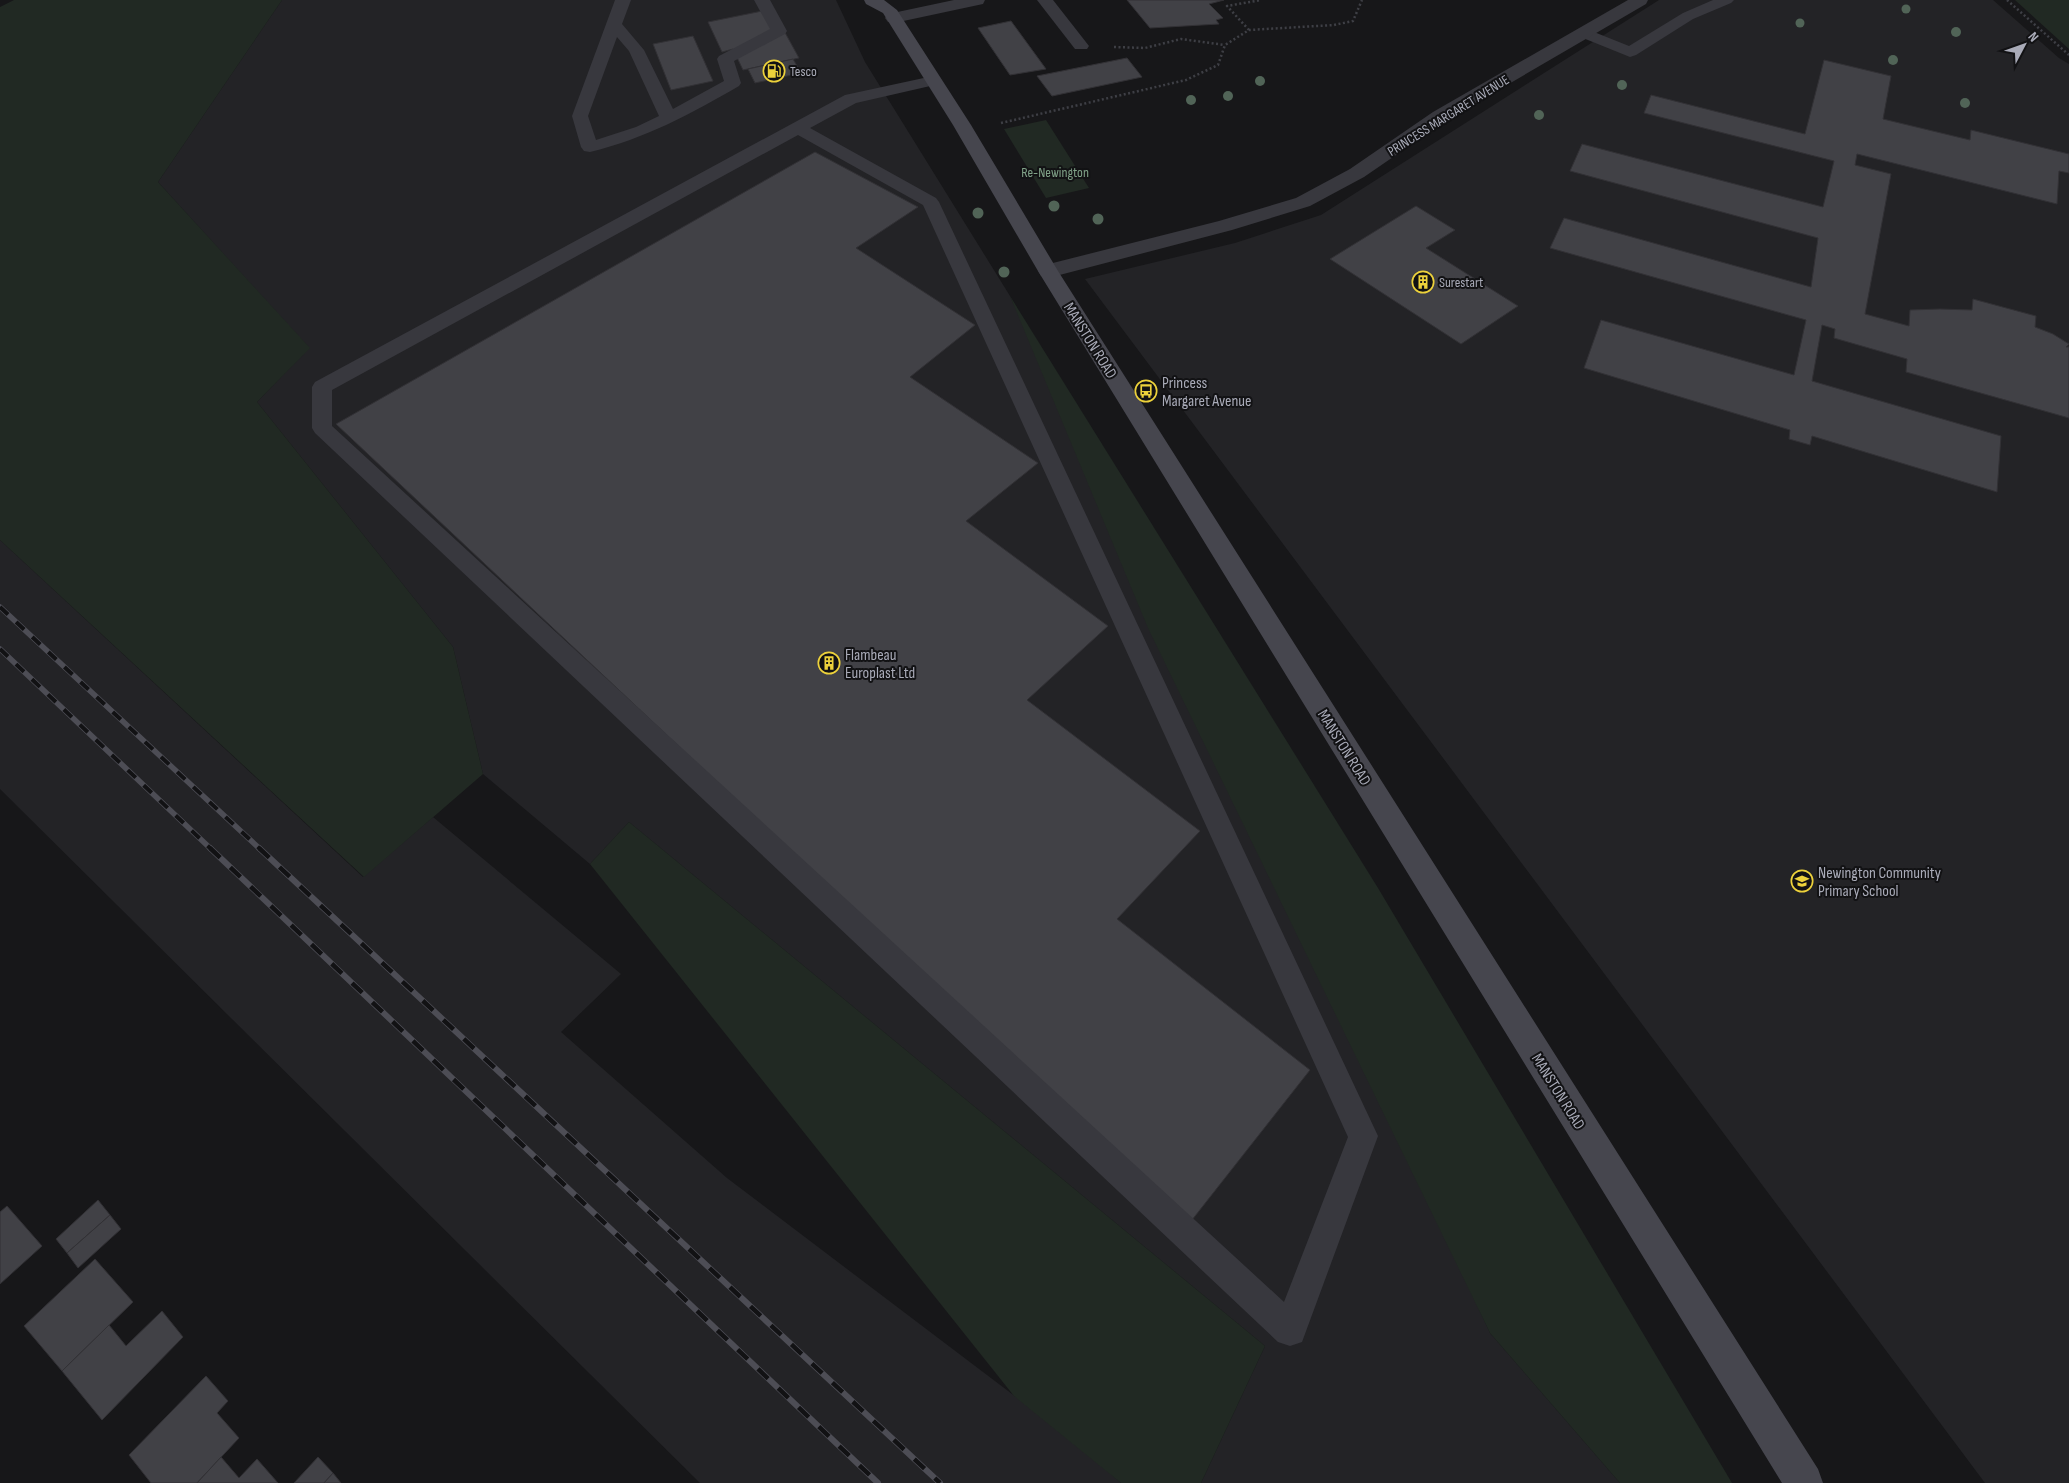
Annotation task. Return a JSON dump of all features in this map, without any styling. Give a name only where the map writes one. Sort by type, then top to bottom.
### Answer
[{"type":"main road","name":"MANSTON ROAD","points":[[872,0],[891,9],[1048,271],[1804,1483]]},
{"type":"street","points":[[891,9],[977,0]]},
{"type":"street","name":"PRINCESS MARGARET AVENUE","points":[[1048,271],[1225,226],[1303,202],[1357,174],[1440,116],[1640,0]]},
{"type":"lane","points":[[623,0],[580,116],[590,147],[642,131],[733,83],[725,59],[779,31],[762,0]]},
{"type":"lane","points":[[1045,0],[1081,46]]},
{"type":"lane","points":[[1584,33],[1630,52],[1688,16],[1726,0]]},
{"type":"lane","points":[[615,25],[636,50],[668,117]]},
{"type":"lane","points":[[798,128],[930,202],[1363,1136],[1290,1330],[322,428],[322,387],[851,99],[933,81]]},
{"type":"path","points":[[1249,30],[1227,6],[1261,0]]},
{"type":"path","points":[[1081,46],[1145,48],[1181,39],[1224,45],[1249,30],[1334,25],[1353,21],[1362,0]]},
{"type":"path","points":[[2007,0],[2069,55]]},
{"type":"path","points":[[966,132],[1186,80],[1218,64],[1224,45]]},
{"type":"shaded area","points":[[282,0],[836,0],[865,62],[1010,296],[1490,1333],[1620,1483],[1201,1483],[1265,1346],[629,822],[590,864],[483,774],[453,647],[257,402],[309,348],[158,182]]},
{"type":"shaded area","name":"Newington Community Primary School","points":[[1659,0],[1993,0],[2059,58],[2069,64],[2069,1483],[1985,1483],[1085,279],[1235,243],[1321,215]]},
{"type":"shaded area","points":[[0,540],[363,877],[433,817],[621,974],[561,1032],[727,1178],[1074,1441],[1121,1483],[700,1483],[0,789]]},
{"type":"green space","points":[[14,0],[282,0],[158,182],[310,348],[257,402],[453,647],[483,774],[364,877],[0,540],[0,7]]},
{"type":"green space","points":[[2015,0],[2069,0],[2069,49]]},
{"type":"green space","name":"Re-Newington","points":[[1046,120],[1089,188],[1046,198],[1004,129]]},
{"type":"green space","points":[[1010,296],[1378,888],[1732,1483],[1620,1483],[1490,1333],[1148,628]]},
{"type":"green space","points":[[629,822],[1265,1346],[1201,1483],[1121,1483],[1014,1396],[590,864]]},
{"type":"building","points":[[1127,0],[1224,0],[1209,4],[1223,18],[1216,20],[1219,24],[1150,28]]},
{"type":"building","points":[[772,9],[799,58],[743,70],[733,49],[722,52],[708,22]]},
{"type":"building","points":[[1011,21],[1046,69],[1010,75],[978,28]]},
{"type":"building","points":[[693,36],[713,81],[671,90],[653,44]]},
{"type":"building","points":[[1127,58],[1142,77],[1052,96],[1037,76]]},
{"type":"building","name":"Tesco","points":[[793,59],[801,73],[755,83],[748,69]]},
{"type":"building","points":[[1824,60],[1891,76],[1883,119],[1970,140],[1971,130],[2069,154],[2069,173],[2059,171],[2057,204],[1857,154],[1855,165],[1891,174],[1865,314],[1909,326],[1910,310],[1972,310],[1973,299],[2036,316],[2035,327],[2053,334],[2069,344],[2066,347],[2069,347],[2069,418],[1906,372],[1907,359],[1834,338],[1835,329],[1822,325],[1812,381],[2001,436],[1997,492],[1812,436],[1810,445],[1789,439],[1790,430],[1584,368],[1601,320],[1794,375],[1806,320],[1550,248],[1564,218],[1811,287],[1818,238],[1570,171],[1582,144],[1823,207],[1834,161],[1644,113],[1651,95],[1805,134]]},
{"type":"building","name":"Flambeau Europlast Ltd","points":[[815,152],[918,207],[856,248],[975,325],[910,377],[1038,463],[966,521],[1108,626],[1027,700],[1200,831],[1117,919],[1310,1070],[1188,1225],[336,424]]},
{"type":"building","name":"Surestart","points":[[1416,206],[1455,230],[1426,248],[1518,306],[1461,344],[1330,259]]},
{"type":"building","points":[[98,1200],[110,1215],[67,1253],[56,1239]]},
{"type":"building","points":[[7,1206],[42,1246],[0,1284],[0,1212]]},
{"type":"building","points":[[110,1215],[121,1229],[78,1268],[67,1253]]},
{"type":"building","points":[[95,1259],[133,1302],[62,1371],[24,1326]]},
{"type":"building","points":[[162,1311],[183,1337],[102,1420],[62,1371],[109,1325],[126,1346]]},
{"type":"building","points":[[206,1376],[228,1401],[217,1413],[239,1438],[197,1483],[151,1483],[129,1455]]},
{"type":"building","points":[[221,1457],[239,1478],[257,1459],[278,1483],[197,1483]]},
{"type":"building","points":[[318,1457],[333,1473],[324,1483],[294,1483]]},
{"type":"building","points":[[333,1473],[341,1483],[324,1483]]},
{"type":"railway","points":[[0,607],[260,849]]},
{"type":"railway","points":[[0,649],[211,849]]},
{"type":"railway","points":[[210,848],[878,1483]]},
{"type":"railway","points":[[259,848],[940,1483]]},
{"type":"place","name":"Tesco","points":[[774,71]]},
{"type":"place","name":"Surestart","points":[[1423,282]]},
{"type":"place","name":"Princess Margaret Avenue","points":[[1146,391]]},
{"type":"place","name":"Flambeau Europlast Ltd","points":[[829,663]]},
{"type":"place","name":"Newington Community Primary School","points":[[1802,881]]}]
